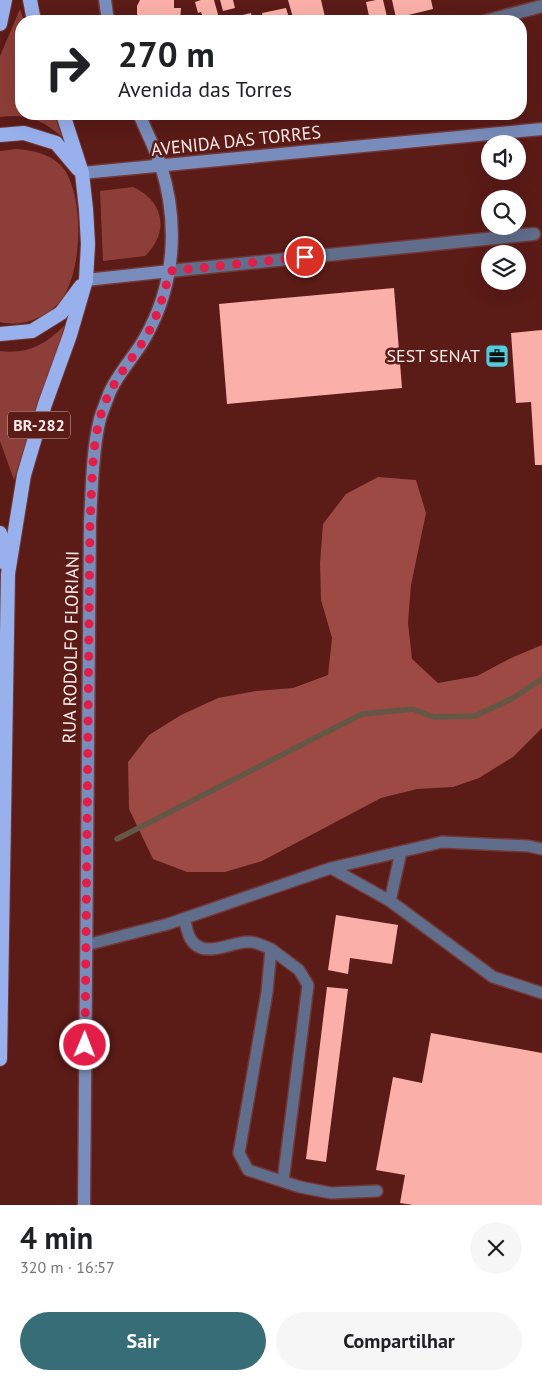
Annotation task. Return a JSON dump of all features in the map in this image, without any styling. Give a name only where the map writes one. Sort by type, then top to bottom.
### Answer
[{"type":"highway","points":[[0,24],[5,0]]},
{"type":"highway","points":[[30,0],[33,15]]},
{"type":"highway","name":"BR-282","points":[[0,1060],[8,574],[24,475],[45,404],[70,335],[86,280],[88,244],[82,173],[65,120]]},
{"type":"highway","points":[[0,135],[24,133],[56,143],[82,173]]},
{"type":"highway","points":[[0,334],[32,331],[61,313],[86,280]]},
{"type":"highway","name":"BR-282","points":[[0,533],[8,574]]},
{"type":"main road","points":[[105,0],[107,15]]},
{"type":"main road","name":"RUA RODOLFO FLORIANI","points":[[84,1205],[90,521],[94,455],[99,422],[110,391],[146,336],[161,304],[170,271],[172,234],[169,200],[161,166],[142,120]]},
{"type":"main road","name":"AVENIDA DAS TORRES","points":[[82,173],[542,129]]},
{"type":"main road","points":[[86,280],[170,271]]},
{"type":"street","points":[[508,15],[542,6]]},
{"type":"street","points":[[170,271],[534,234]]},
{"type":"lane","points":[[86,945],[184,919],[331,868],[442,842],[542,848]]},
{"type":"lane","points":[[390,900],[401,852]]},
{"type":"lane","points":[[331,868],[390,900],[494,977],[542,993]]},
{"type":"lane","points":[[184,919],[191,939],[198,945],[210,950],[248,941],[258,943],[271,949],[299,970],[308,985],[283,1181]]},
{"type":"lane","points":[[271,949],[267,992],[239,1153],[248,1170],[300,1187],[331,1193],[377,1191]]},
{"type":"shaded area","points":[[15,21],[15,116],[0,117],[0,56]]},
{"type":"shaded area","points":[[36,120],[56,120],[62,137],[48,126]]},
{"type":"shaded area","points":[[16,149],[44,154],[62,166],[72,184],[78,215],[78,233],[75,266],[71,281],[63,298],[41,316],[28,322],[14,324],[0,322],[0,151]]},
{"type":"shaded area","points":[[133,187],[151,200],[157,209],[160,218],[158,237],[153,247],[145,256],[103,261],[100,191]]},
{"type":"shaded area","points":[[65,325],[14,480],[0,441],[0,351],[19,351],[36,347],[51,338]]},
{"type":"shaded area","points":[[378,477],[416,480],[426,513],[411,585],[408,623],[412,659],[438,683],[477,676],[511,658],[542,645],[542,728],[513,757],[479,778],[453,787],[417,789],[381,798],[262,861],[225,872],[187,872],[153,859],[129,809],[128,762],[149,735],[181,715],[218,698],[256,691],[293,688],[328,675],[332,638],[321,600],[320,563],[323,524],[346,494]]},
{"type":"building","points":[[140,0],[174,0],[174,8],[181,8],[180,15],[137,15],[137,6]]},
{"type":"building","points":[[214,0],[218,15],[202,15],[201,12],[198,13],[195,2]]},
{"type":"building","points":[[220,0],[233,0],[235,8],[223,11]]},
{"type":"building","points":[[288,0],[321,0],[325,15],[292,15]]},
{"type":"building","points":[[383,0],[387,15],[369,15],[366,2]]},
{"type":"building","points":[[392,0],[431,0],[433,9],[408,15],[395,15]]},
{"type":"building","points":[[286,8],[288,15],[262,15],[262,13]]},
{"type":"building","points":[[394,288],[402,388],[227,404],[219,304]]},
{"type":"building","points":[[542,330],[542,465],[535,465],[531,402],[516,403],[511,333]]},
{"type":"building","points":[[336,915],[398,925],[392,964],[350,958],[348,974],[328,970]]},
{"type":"building","points":[[327,987],[348,989],[326,1162],[306,1159]]},
{"type":"building","points":[[431,1033],[542,1053],[542,1205],[413,1205],[400,1203],[405,1175],[376,1170],[393,1077],[422,1083]]},
{"type":"waterway","points":[[117,839],[362,714],[413,709],[434,717],[475,716],[513,698],[542,679]]},
{"type":"place","name":"SEST SENAT","points":[[497,356]]},
{"type":"route","points":[[85,1045],[90,521],[94,455],[99,422],[110,391],[146,336],[161,304],[170,271],[305,257]]}]
